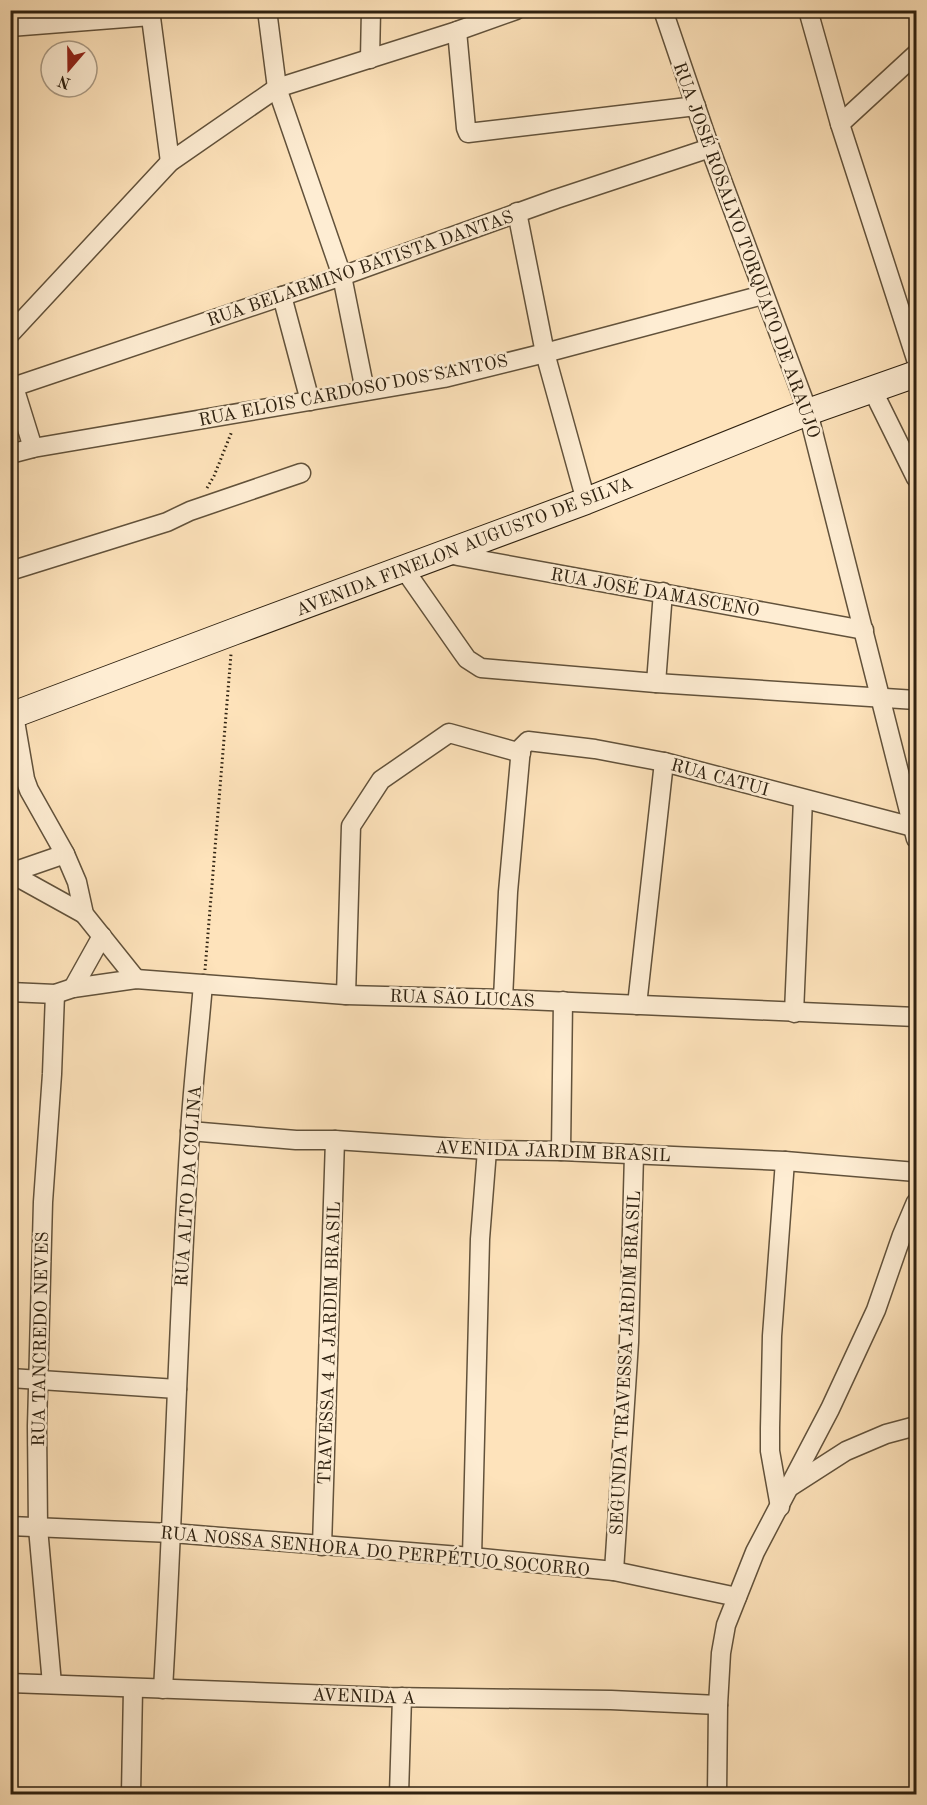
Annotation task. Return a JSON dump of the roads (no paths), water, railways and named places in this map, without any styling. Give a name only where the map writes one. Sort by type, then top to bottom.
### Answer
[{"type":"street","points":[[267,10],[277,88],[342,276],[365,391]]},
{"type":"street","points":[[370,58],[371,10]]},
{"type":"street","points":[[10,334],[170,162],[277,88],[516,10]]},
{"type":"street","name":"RUA JOSÉ ROSALVO TORQUATO DE ARAUJO","points":[[663,10],[763,295],[808,412],[915,833]]},
{"type":"street","points":[[808,10],[840,124],[916,359]]},
{"type":"street","points":[[10,27],[150,13],[170,162]]},
{"type":"street","points":[[457,31],[468,133],[696,106]]},
{"type":"street","points":[[840,124],[916,54]]},
{"type":"street","name":"RUA BELARMINO BATISTA DANTAS","points":[[12,388],[342,276],[517,212],[710,148]]},
{"type":"street","points":[[517,212],[545,353],[586,501]]},
{"type":"street","name":"RUA ELOIS CARDOSO DOS SANTOS","points":[[10,454],[33,448],[444,378],[763,295]]},
{"type":"street","points":[[282,296],[310,401]]},
{"type":"street","name":"AVENIDA FINELON AUGUSTO DE SILVA","points":[[12,716],[586,501],[808,412],[916,374]]},
{"type":"street","points":[[12,388],[33,448]]},
{"type":"street","points":[[872,389],[916,478]]},
{"type":"street","points":[[10,571],[167,522],[190,511],[301,473]]},
{"type":"street","name":"RUA JOSÉ DAMASCENO","points":[[446,554],[864,630]]},
{"type":"street","points":[[404,569],[467,659],[481,668],[656,683],[916,699]]},
{"type":"street","points":[[656,683],[663,592]]},
{"type":"street","points":[[12,716],[29,789],[65,854],[77,882],[84,914]]},
{"type":"street","name":"RUA CATUI","points":[[346,995],[351,826],[381,780],[449,733],[523,748],[531,740],[664,762],[803,799],[915,833]]},
{"type":"street","points":[[502,999],[508,892],[523,748]]},
{"type":"street","points":[[637,1005],[664,762]]},
{"type":"street","points":[[794,1012],[803,799]]},
{"type":"street","points":[[10,873],[65,854]]},
{"type":"street","points":[[10,873],[84,914],[136,979]]},
{"type":"street","points":[[73,988],[102,936]]},
{"type":"street","name":"RUA SÃO LUCAS","points":[[10,992],[55,994],[73,988],[136,979],[346,995],[563,1001],[916,1017]]},
{"type":"street","name":"RUA ALTO DA COLINA","points":[[163,1689],[190,1131],[203,984]]},
{"type":"street","name":"RUA TANCREDO NEVES","points":[[52,1684],[38,1528],[38,1381],[43,1202],[55,994]]},
{"type":"street","points":[[561,1151],[563,1001]]},
{"type":"street","name":"AVENIDA JARDIM BRASIL","points":[[190,1131],[296,1140],[335,1140],[487,1150],[785,1161],[916,1172]]},
{"type":"street","name":"TRAVESSA 4 A JARDIM BRASIL","points":[[322,1546],[335,1140]]},
{"type":"street","points":[[472,1557],[480,1239],[487,1150]]},
{"type":"street","name":"SEGUNDA TRAVESSA JARDIM BRASIL","points":[[614,1571],[629,1342],[634,1154]]},
{"type":"street","points":[[780,1507],[770,1451],[770,1418],[772,1336],[785,1161]]},
{"type":"street","points":[[717,1794],[718,1705],[726,1625],[756,1552],[830,1409],[876,1310],[916,1202]]},
{"type":"street","points":[[10,1378],[177,1389]]},
{"type":"street","points":[[790,1487],[846,1451],[886,1434],[916,1426]]},
{"type":"street","name":"RUA NOSSA SENHORA DO PERPÉTUO SOCORRO","points":[[10,1526],[172,1533],[472,1557],[614,1571],[737,1597]]},
{"type":"street","name":"AVENIDA A","points":[[10,1683],[133,1689],[610,1700],[718,1705]]},
{"type":"street","points":[[131,1794],[133,1689]]},
{"type":"street","points":[[399,1794],[402,1697]]}]
